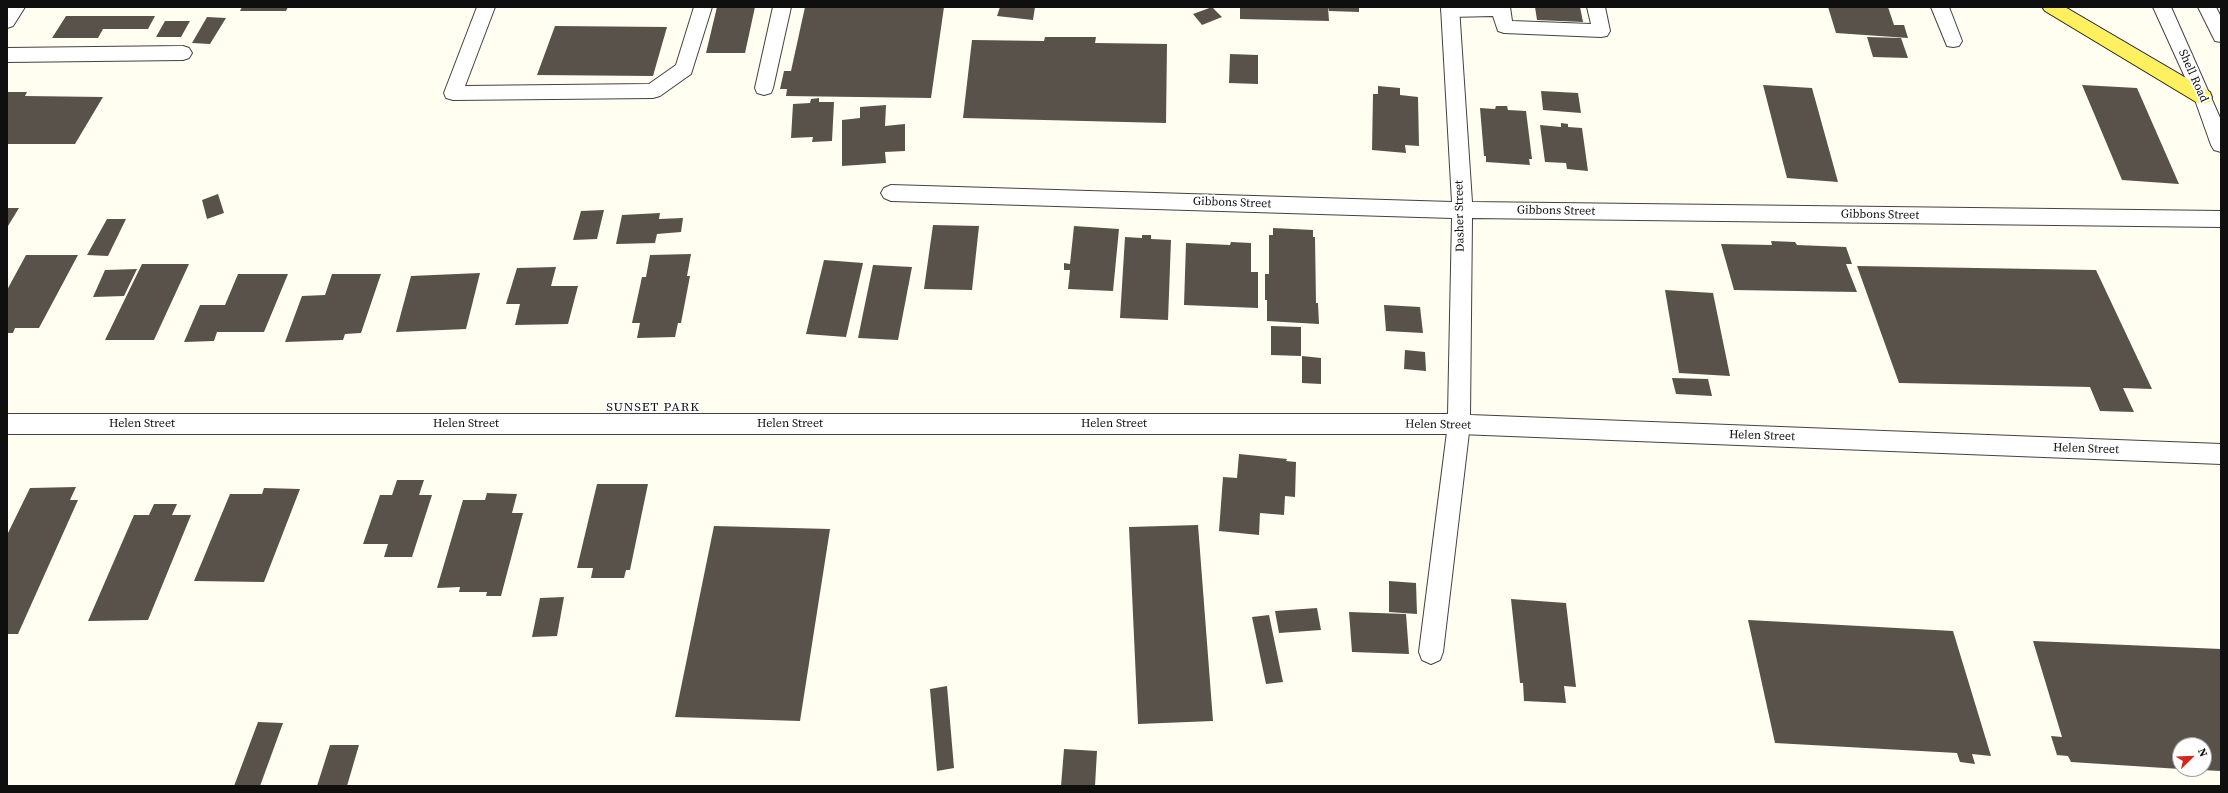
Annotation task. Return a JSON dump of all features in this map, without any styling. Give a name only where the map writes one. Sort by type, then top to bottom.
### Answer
[{"type":"main road","points":[[2051,7],[2203,97]]},
{"type":"street","points":[[7,22],[16,7]]},
{"type":"street","points":[[486,7],[453,93],[653,91],[684,69],[703,7]]},
{"type":"street","points":[[764,88],[782,7]]},
{"type":"street","points":[[1450,9],[1501,8],[1504,27],[1601,31],[1596,7]]},
{"type":"street","points":[[1940,7],[1953,41]]},
{"type":"street","name":"Shell Road","points":[[2162,7],[2203,97],[2215,116],[2221,145]]},
{"type":"street","points":[[2207,7],[2221,36]]},
{"type":"street","name":"Dasher Street","points":[[1431,652],[1459,424],[1462,210],[1450,9]]},
{"type":"street","points":[[7,55],[183,53]]},
{"type":"street","name":"Gibbons Street","points":[[891,193],[1462,210],[2221,219]]},
{"type":"street","name":"Helen Street","points":[[7,424],[1459,424],[2221,454]]},
{"type":"building","points":[[242,7],[288,7],[286,11],[240,11]]},
{"type":"building","points":[[717,7],[755,7],[745,53],[706,53]]},
{"type":"building","points":[[805,7],[944,7],[931,98],[786,96],[787,89],[780,89],[784,71],[791,71]]},
{"type":"building","points":[[1000,7],[1035,7],[1033,20],[997,16]]},
{"type":"building","points":[[1212,7],[1222,17],[1202,25],[1193,14]]},
{"type":"building","points":[[1240,7],[1328,7],[1329,21],[1240,19]]},
{"type":"building","points":[[1328,7],[1359,7],[1359,12],[1329,11]]},
{"type":"building","points":[[1535,7],[1580,7],[1583,22],[1537,20]]},
{"type":"building","points":[[1828,7],[1888,7],[1894,25],[1904,25],[1908,38],[1836,33]]},
{"type":"building","points":[[66,16],[155,16],[148,29],[103,29],[98,38],[52,38]]},
{"type":"building","points":[[207,17],[226,18],[210,44],[192,43]]},
{"type":"building","points":[[165,21],[190,21],[181,37],[156,37]]},
{"type":"building","points":[[555,26],[667,27],[653,76],[537,75]]},
{"type":"building","points":[[1045,37],[1096,37],[1095,43],[1167,44],[1166,123],[963,118],[972,40],[1044,41]]},
{"type":"building","points":[[1867,37],[1901,38],[1908,58],[1873,57]]},
{"type":"building","points":[[1230,54],[1258,55],[1258,84],[1229,83]]},
{"type":"building","points":[[1763,85],[1812,88],[1838,182],[1787,178]]},
{"type":"building","points":[[2082,85],[2137,88],[2179,184],[2122,180]]},
{"type":"building","points":[[1378,86],[1400,88],[1400,95],[1418,97],[1419,146],[1405,145],[1406,153],[1372,150],[1373,94],[1378,94]]},
{"type":"building","points":[[1541,91],[1578,93],[1581,113],[1543,110]]},
{"type":"building","points":[[7,92],[27,92],[25,96],[103,97],[75,144],[7,144]]},
{"type":"building","points":[[819,98],[819,102],[834,102],[832,141],[812,142],[813,137],[791,138],[793,104],[810,103],[811,99]]},
{"type":"building","points":[[886,105],[885,126],[905,124],[905,151],[885,152],[886,163],[842,166],[842,120],[860,118],[860,107]]},
{"type":"building","points":[[1496,106],[1507,106],[1508,110],[1526,111],[1532,159],[1529,159],[1530,165],[1486,162],[1486,156],[1484,156],[1480,108],[1495,109]]},
{"type":"building","points":[[1561,123],[1568,124],[1568,127],[1582,128],[1588,171],[1567,169],[1566,163],[1545,162],[1540,125],[1561,127]]},
{"type":"building","points":[[218,194],[224,213],[207,219],[202,200]]},
{"type":"building","points":[[7,208],[19,208],[8,226],[7,226]]},
{"type":"building","points":[[604,210],[597,239],[573,240],[581,211]]},
{"type":"building","points":[[660,213],[659,219],[683,218],[681,232],[657,234],[655,243],[616,244],[622,215]]},
{"type":"building","points":[[107,219],[126,219],[108,256],[87,255]]},
{"type":"building","points":[[933,225],[979,226],[972,290],[924,289]]},
{"type":"building","points":[[1074,226],[1119,229],[1113,291],[1068,289],[1070,270],[1064,270],[1064,263],[1070,264]]},
{"type":"building","points":[[1273,228],[1313,230],[1313,237],[1315,237],[1316,303],[1318,303],[1319,324],[1267,321],[1265,274],[1269,274],[1269,235],[1273,235]]},
{"type":"building","points":[[1142,235],[1151,235],[1151,239],[1171,240],[1168,320],[1120,318],[1125,237],[1142,238]]},
{"type":"building","points":[[1771,241],[1795,242],[1797,245],[1846,247],[1852,264],[1846,264],[1857,292],[1734,290],[1721,244],[1772,245]]},
{"type":"building","points":[[1231,242],[1251,243],[1251,272],[1258,272],[1258,308],[1184,305],[1186,243],[1230,245]]},
{"type":"building","points":[[691,254],[687,276],[690,276],[681,323],[678,323],[675,337],[637,338],[640,323],[632,323],[642,277],[646,277],[650,255]]},
{"type":"building","points":[[26,255],[78,255],[39,328],[15,328],[13,333],[7,333],[7,290]]},
{"type":"building","points":[[824,260],[863,263],[846,337],[806,334]]},
{"type":"building","points":[[142,264],[189,264],[154,340],[105,340]]},
{"type":"building","points":[[873,265],[912,267],[898,340],[858,338]]},
{"type":"building","points":[[1857,266],[2096,270],[2152,389],[2123,388],[2134,412],[2100,411],[2090,387],[1899,383]]},
{"type":"building","points":[[556,267],[551,286],[578,286],[568,324],[515,325],[520,304],[506,304],[517,268]]},
{"type":"building","points":[[137,269],[124,296],[93,297],[105,270]]},
{"type":"building","points":[[480,273],[466,329],[396,332],[411,276]]},
{"type":"building","points":[[238,274],[288,274],[264,332],[217,332],[214,341],[184,342],[200,305],[225,305]]},
{"type":"building","points":[[332,274],[381,274],[361,333],[345,334],[343,340],[285,342],[302,296],[325,295]]},
{"type":"building","points":[[1665,290],[1713,293],[1730,376],[1679,373]]},
{"type":"building","points":[[1384,305],[1420,307],[1423,333],[1386,331]]},
{"type":"building","points":[[1271,326],[1301,327],[1301,356],[1271,355]]},
{"type":"building","points":[[1405,350],[1425,352],[1426,371],[1404,369]]},
{"type":"building","points":[[1302,356],[1321,358],[1321,384],[1302,383]]},
{"type":"building","points":[[1672,378],[1708,379],[1712,396],[1676,394]]},
{"type":"building","points":[[1239,454],[1287,459],[1286,461],[1296,462],[1295,497],[1285,496],[1284,515],[1260,513],[1259,535],[1219,531],[1223,477],[1237,478]]},
{"type":"building","points":[[397,480],[424,480],[419,495],[432,495],[412,557],[384,557],[388,544],[363,544],[380,495],[392,495]]},
{"type":"building","points":[[597,484],[648,484],[630,570],[626,570],[624,578],[591,578],[593,568],[577,568]]},
{"type":"building","points":[[76,487],[70,500],[78,500],[18,634],[7,634],[7,535],[30,488]]},
{"type":"building","points":[[264,488],[300,489],[264,582],[194,581],[230,494],[262,494]]},
{"type":"building","points":[[487,493],[517,494],[512,513],[523,513],[501,596],[486,596],[487,592],[459,592],[460,587],[437,588],[463,500],[485,500]]},
{"type":"building","points":[[154,504],[177,504],[172,515],[191,515],[148,620],[88,621],[134,515],[149,515]]},
{"type":"building","points":[[1198,525],[1213,721],[1138,724],[1129,527]]},
{"type":"building","points":[[714,526],[830,529],[800,721],[675,717]]},
{"type":"building","points":[[1389,581],[1416,583],[1417,614],[1389,612]]},
{"type":"building","points":[[564,597],[557,636],[532,637],[540,598]]},
{"type":"building","points":[[1511,599],[1566,603],[1576,687],[1564,686],[1566,703],[1524,701],[1523,683],[1520,683]]},
{"type":"building","points":[[1317,608],[1321,630],[1279,633],[1275,611]]},
{"type":"building","points":[[1349,612],[1406,614],[1409,654],[1352,652]]},
{"type":"building","points":[[1269,615],[1283,682],[1266,684],[1252,617]]},
{"type":"building","points":[[1748,620],[1953,631],[1991,756],[1972,754],[1975,764],[1960,762],[1957,753],[1775,743]]},
{"type":"building","points":[[2033,641],[2221,649],[2221,771],[2212,771],[2212,737],[2172,737],[2172,768],[2071,762],[2068,756],[2057,755],[2051,736],[2062,737]]},
{"type":"building","points":[[947,686],[954,768],[937,771],[930,689]]},
{"type":"building","points":[[258,722],[283,723],[260,786],[234,786]]},
{"type":"building","points":[[330,745],[359,745],[347,786],[317,786]]},
{"type":"building","points":[[1064,749],[1097,751],[1095,786],[1061,786]]},
{"type":"district","name":"SUNSET PARK","points":[[653,408]]}]
